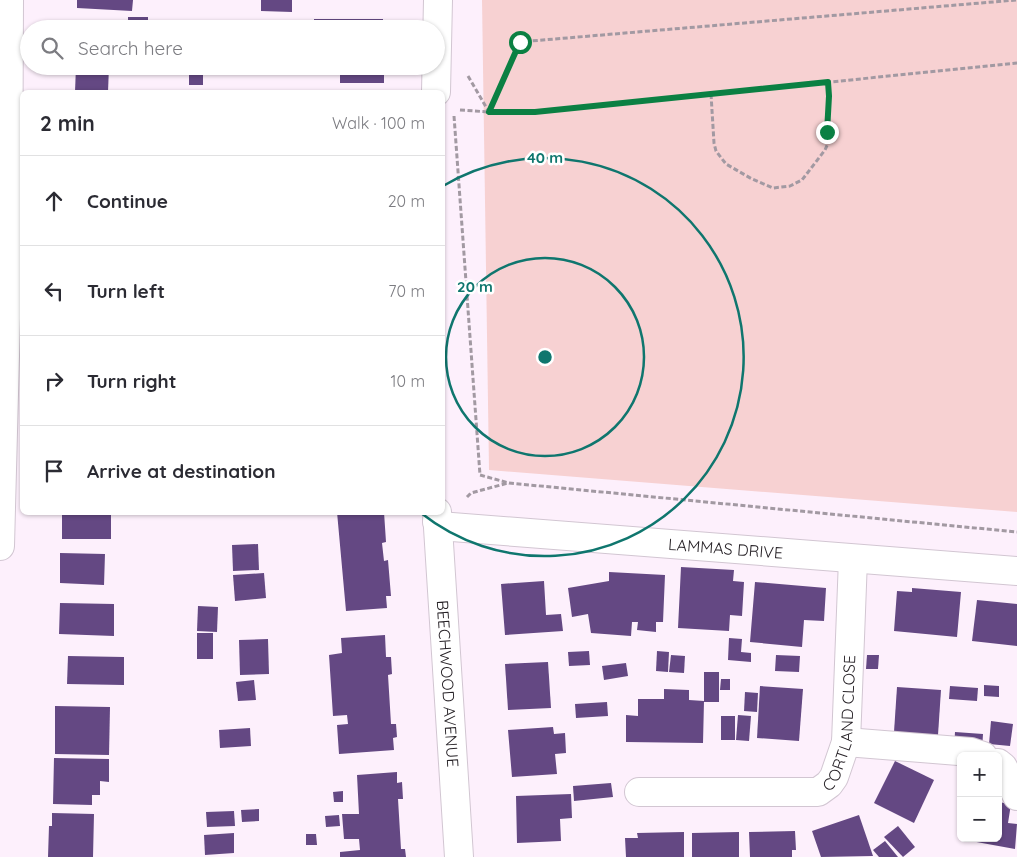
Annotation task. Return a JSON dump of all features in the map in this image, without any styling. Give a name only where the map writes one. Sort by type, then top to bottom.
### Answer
[{"type":"street","points":[[0,546],[8,242],[10,0]]},
{"type":"street","points":[[438,0],[438,20]]},
{"type":"street","points":[[436,75],[436,90]]},
{"type":"street","name":"LAMMAS DRIVE","points":[[437,517],[440,526],[1017,571]]},
{"type":"street","name":"BEECHWOOD AVENUE","points":[[437,517],[459,857]]},
{"type":"street","name":"CORTLAND CLOSE","points":[[639,792],[818,792],[829,784],[834,777],[846,742],[853,559]]},
{"type":"street","points":[[846,742],[971,752]]},
{"type":"street","points":[[1002,766],[1017,796]]},
{"type":"path","points":[[489,112],[520,42],[1016,0]]},
{"type":"path","points":[[1017,63],[535,112],[489,112],[454,109],[480,475],[509,483],[1017,532]]},
{"type":"path","points":[[711,94],[716,151],[726,164],[752,179],[773,188],[790,186],[802,180],[825,150],[829,141],[827,132],[828,82]]},
{"type":"shaded area","points":[[482,0],[1017,0],[1017,512],[489,470]]},
{"type":"building","points":[[77,0],[133,0],[132,11],[77,8]]},
{"type":"building","points":[[261,0],[292,0],[292,12],[261,11]]},
{"type":"building","points":[[128,17],[148,17],[148,20],[128,20]]},
{"type":"building","points":[[314,19],[383,19],[383,20]]},
{"type":"building","points":[[76,75],[109,75],[108,90],[75,90]]},
{"type":"building","points":[[189,75],[203,75],[203,85],[189,85]]},
{"type":"building","points":[[340,75],[384,75],[384,83],[340,83]]},
{"type":"building","points":[[62,515],[111,515],[111,539],[62,539]]},
{"type":"building","points":[[337,515],[384,515],[386,542],[382,543],[384,561],[388,560],[391,596],[386,596],[387,608],[346,611]]},
{"type":"building","points":[[258,544],[259,570],[233,571],[232,545]]},
{"type":"building","points":[[60,553],[105,554],[104,585],[60,583]]},
{"type":"building","points":[[681,567],[734,570],[733,581],[744,582],[742,616],[730,615],[729,631],[678,628]]},
{"type":"building","points":[[609,572],[665,575],[663,622],[656,622],[656,632],[637,630],[638,622],[632,622],[631,636],[591,633],[588,614],[572,617],[568,588],[609,581]]},
{"type":"building","points":[[264,573],[266,598],[235,601],[233,575]]},
{"type":"building","points":[[544,581],[546,615],[561,614],[563,631],[505,635],[501,584]]},
{"type":"building","points":[[755,582],[826,588],[824,621],[804,620],[802,647],[750,642]]},
{"type":"building","points":[[912,588],[961,592],[957,637],[894,631],[897,591],[912,592]]},
{"type":"building","points":[[977,600],[1017,604],[1017,646],[972,641]]},
{"type":"building","points":[[60,603],[114,604],[114,636],[59,634]]},
{"type":"building","points":[[198,606],[218,607],[217,632],[197,631]]},
{"type":"building","points":[[197,633],[213,633],[213,659],[197,659]]},
{"type":"building","points":[[385,635],[386,657],[391,657],[392,674],[388,675],[391,724],[396,724],[397,737],[393,738],[394,750],[339,754],[337,725],[348,724],[347,715],[333,716],[329,655],[342,653],[341,638]]},
{"type":"building","points":[[729,638],[742,639],[741,652],[751,653],[751,662],[728,660]]},
{"type":"building","points":[[268,639],[269,674],[240,675],[239,640]]},
{"type":"building","points":[[589,651],[590,665],[569,666],[568,652]]},
{"type":"building","points":[[657,651],[669,652],[668,672],[656,671]]},
{"type":"building","points":[[671,655],[685,656],[684,673],[669,672]]},
{"type":"building","points":[[776,655],[800,656],[799,672],[775,671]]},
{"type":"building","points":[[867,655],[879,655],[878,669],[866,669]]},
{"type":"building","points":[[68,656],[124,657],[124,685],[67,684]]},
{"type":"building","points":[[548,662],[551,708],[508,710],[505,664]]},
{"type":"building","points":[[626,663],[628,676],[604,680],[602,666]]},
{"type":"building","points":[[704,672],[719,672],[719,702],[704,702]]},
{"type":"building","points":[[721,679],[730,679],[730,690],[720,690]]},
{"type":"building","points":[[254,680],[256,700],[238,701],[236,682]]},
{"type":"building","points":[[984,685],[999,686],[999,697],[984,696]]},
{"type":"building","points":[[760,686],[803,689],[799,741],[757,738]]},
{"type":"building","points":[[950,686],[978,688],[977,701],[949,699]]},
{"type":"building","points":[[897,687],[941,690],[938,735],[894,732]]},
{"type":"building","points":[[664,689],[689,690],[689,700],[704,701],[703,743],[626,742],[626,715],[638,716],[638,699],[664,699]]},
{"type":"building","points":[[745,692],[758,693],[757,712],[744,711]]},
{"type":"building","points":[[607,702],[608,716],[576,718],[575,704]]},
{"type":"building","points":[[55,706],[110,707],[109,755],[55,754]]},
{"type":"building","points":[[738,715],[751,716],[749,741],[736,740]]},
{"type":"building","points":[[721,716],[735,716],[735,740],[721,740]]},
{"type":"building","points":[[991,721],[1013,724],[1010,746],[989,744]]},
{"type":"building","points":[[553,727],[554,734],[565,733],[566,753],[555,754],[557,774],[512,777],[508,730]]},
{"type":"building","points":[[250,728],[251,746],[220,748],[219,730]]},
{"type":"building","points":[[955,732],[983,734],[982,750],[954,748]]},
{"type":"building","points":[[54,758],[109,759],[109,782],[100,781],[100,795],[92,795],[92,805],[53,804]]},
{"type":"building","points":[[895,761],[934,780],[914,823],[874,803]]},
{"type":"building","points":[[397,772],[397,783],[402,782],[403,799],[398,799],[401,849],[405,849],[406,857],[340,857],[340,852],[360,850],[359,839],[344,839],[342,814],[359,814],[357,775]]},
{"type":"building","points":[[611,783],[613,797],[574,801],[573,786]]},
{"type":"building","points":[[343,791],[343,802],[334,802],[333,792]]},
{"type":"building","points":[[571,794],[572,818],[560,819],[561,841],[517,843],[516,796]]},
{"type":"building","points":[[1002,803],[1011,804],[1008,823],[1017,824],[1015,849],[976,842],[1002,842]]},
{"type":"building","points":[[259,809],[259,821],[242,822],[241,810]]},
{"type":"building","points":[[234,811],[235,826],[207,827],[206,812]]},
{"type":"building","points":[[52,813],[94,814],[93,857],[48,857],[49,826],[52,826]]},
{"type":"building","points":[[339,815],[340,826],[326,827],[325,816]]},
{"type":"building","points":[[859,815],[873,856],[821,857],[812,831]]},
{"type":"building","points":[[898,826],[915,847],[903,857],[884,837]]},
{"type":"building","points":[[795,831],[796,850],[792,850],[792,857],[750,857],[749,832]]},
{"type":"building","points":[[684,832],[684,857],[626,857],[625,838],[638,838],[637,833]]},
{"type":"building","points":[[739,832],[739,857],[692,857],[692,833]]},
{"type":"building","points":[[234,833],[234,853],[205,855],[204,835]]},
{"type":"building","points":[[306,834],[316,834],[317,845],[306,845]]},
{"type":"building","points":[[885,841],[898,857],[879,857],[873,850]]},
{"type":"route","points":[[520,42],[489,112],[535,112],[828,82],[827,132]]}]
